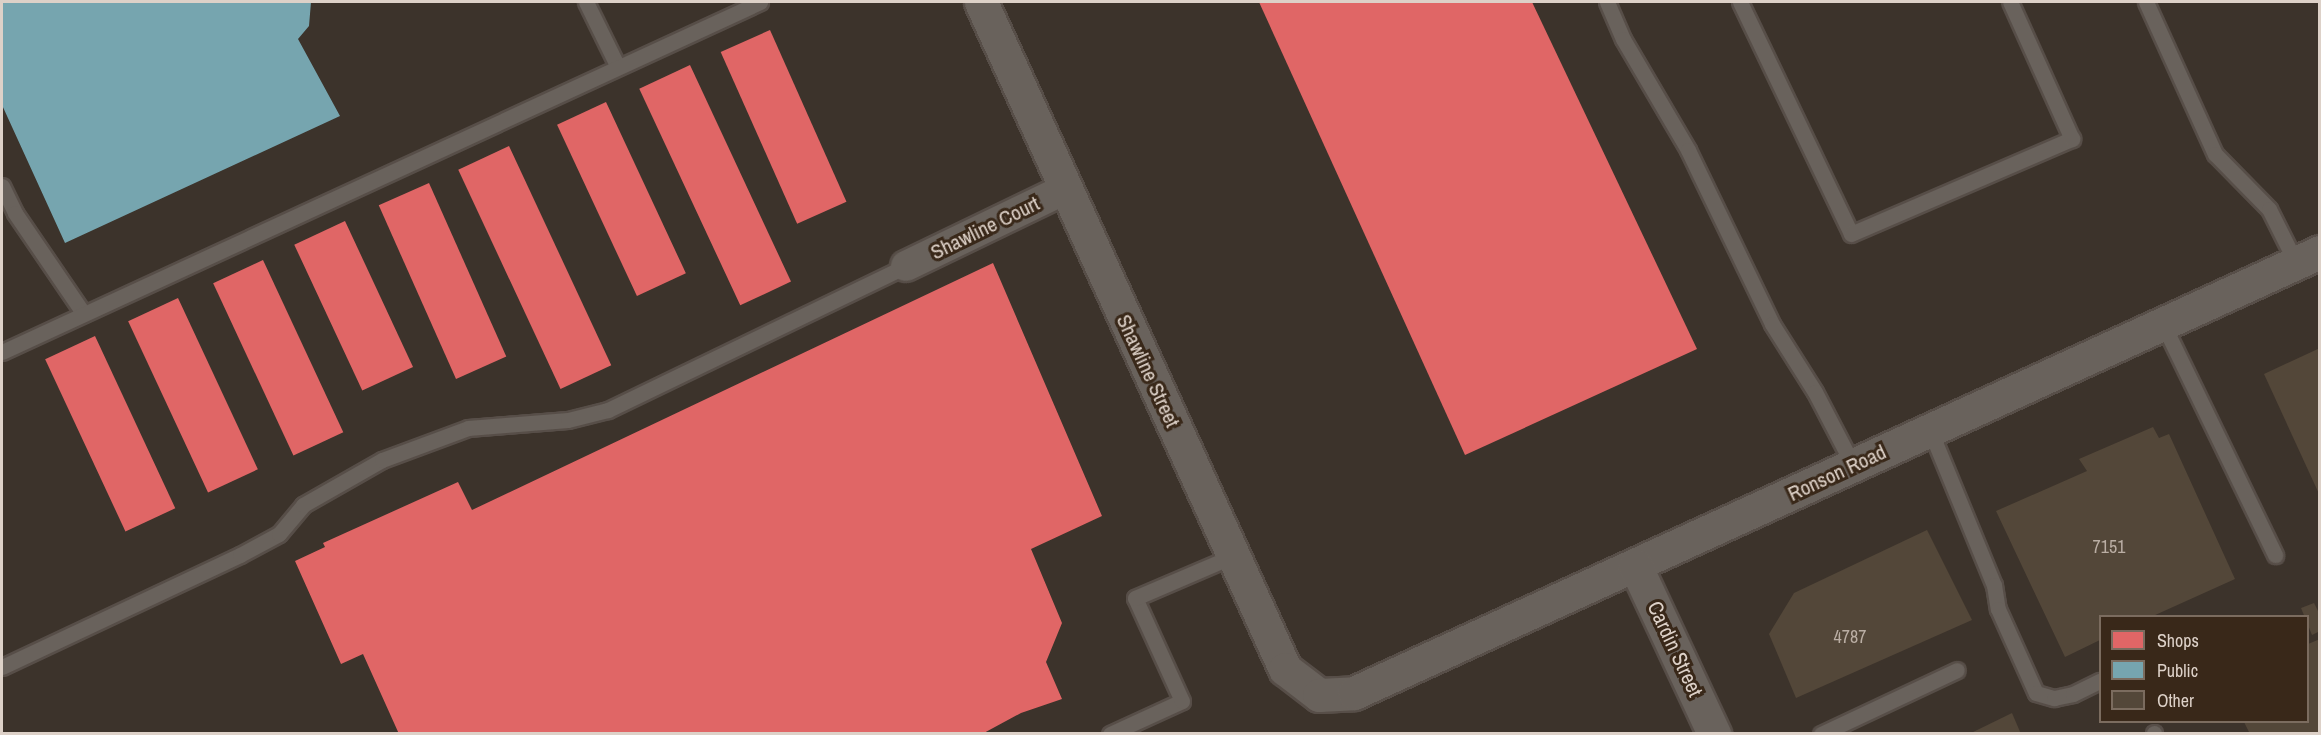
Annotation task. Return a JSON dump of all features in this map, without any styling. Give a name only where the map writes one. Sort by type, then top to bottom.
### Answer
[{"type":"street","name":"Shawline Street","points":[[981,2],[1285,669],[1319,696],[1354,693]]},
{"type":"street","name":"Shawline Court","points":[[906,266],[1065,189]]},
{"type":"street","name":"Ronson Road","points":[[1354,693],[2308,257]]},
{"type":"street","name":"Cardin Street","points":[[1635,565],[1714,734]]},
{"type":"lane","points":[[586,2],[618,67]]},
{"type":"lane","points":[[2,352],[760,2]]},
{"type":"lane","points":[[1607,2],[1623,39],[1688,150],[1772,324],[1815,392],[1853,465]]},
{"type":"lane","points":[[1740,2],[1851,234],[2072,139],[2010,2]]},
{"type":"lane","points":[[2146,2],[2214,154],[2269,209],[2308,257]]},
{"type":"lane","points":[[2,186],[15,213],[84,314]]},
{"type":"lane","points":[[2,667],[240,555],[279,534],[303,505],[382,460],[468,428],[568,420],[608,410],[906,266]]},
{"type":"lane","points":[[2163,324],[2275,555]]},
{"type":"lane","points":[[1930,430],[1994,585],[1998,609],[2036,693],[2054,698],[2073,694],[2099,681]]},
{"type":"lane","points":[[1110,734],[1182,700],[1135,598],[1233,556]]},
{"type":"lane","points":[[1821,734],[1958,670]]},
{"type":"building: Shops","points":[[1259,2],[1532,2],[1697,349],[1465,455]]},
{"type":"building: Shops","points":[[770,30],[846,202],[797,224],[721,52]]},
{"type":"building: Shops","points":[[690,65],[791,282],[740,305],[639,89]]},
{"type":"building: Shops","points":[[606,102],[686,273],[637,296],[557,125]]},
{"type":"building: Shops","points":[[509,146],[611,365],[561,389],[458,170]]},
{"type":"building: Shops","points":[[429,183],[506,357],[456,379],[379,205]]},
{"type":"building: Shops","points":[[345,221],[413,367],[362,391],[294,245]]},
{"type":"building: Shops","points":[[263,260],[343,432],[293,455],[213,283]]},
{"type":"building: Shops","points":[[993,263],[1102,516],[1031,549],[1062,623],[1046,662],[1062,699],[1021,713],[982,734],[399,734],[363,654],[341,664],[295,561],[325,547],[323,543],[458,482],[472,510]]},
{"type":"building: Shops","points":[[178,298],[258,469],[208,493],[128,321]]},
{"type":"building: Shops","points":[[95,336],[175,508],[125,531],[45,359]]},
{"type":"building: Public","points":[[2,2],[311,2],[309,26],[298,39],[340,116],[65,243],[2,105]]},
{"type":"building: Other","points":[[2320,348],[2320,496],[2264,374]]},
{"type":"building: Other","points":[[2153,427],[2159,438],[2169,434],[2235,579],[2155,615],[2099,615],[2099,640],[2065,657],[1996,511],[2087,471],[2079,459]]},
{"type":"building: Other","points":[[1927,530],[1972,620],[1796,698],[1769,634],[1794,593]]},
{"type":"building: Other","points":[[2314,603],[2320,615],[2320,631],[2312,635],[2309,628],[2309,615],[2304,615],[2301,608]]},
{"type":"building: Other","points":[[2320,639],[2320,734],[2250,734],[2244,723],[2309,723],[2309,644]]},
{"type":"building: Other","points":[[2012,713],[2021,734],[1969,734]]}]
